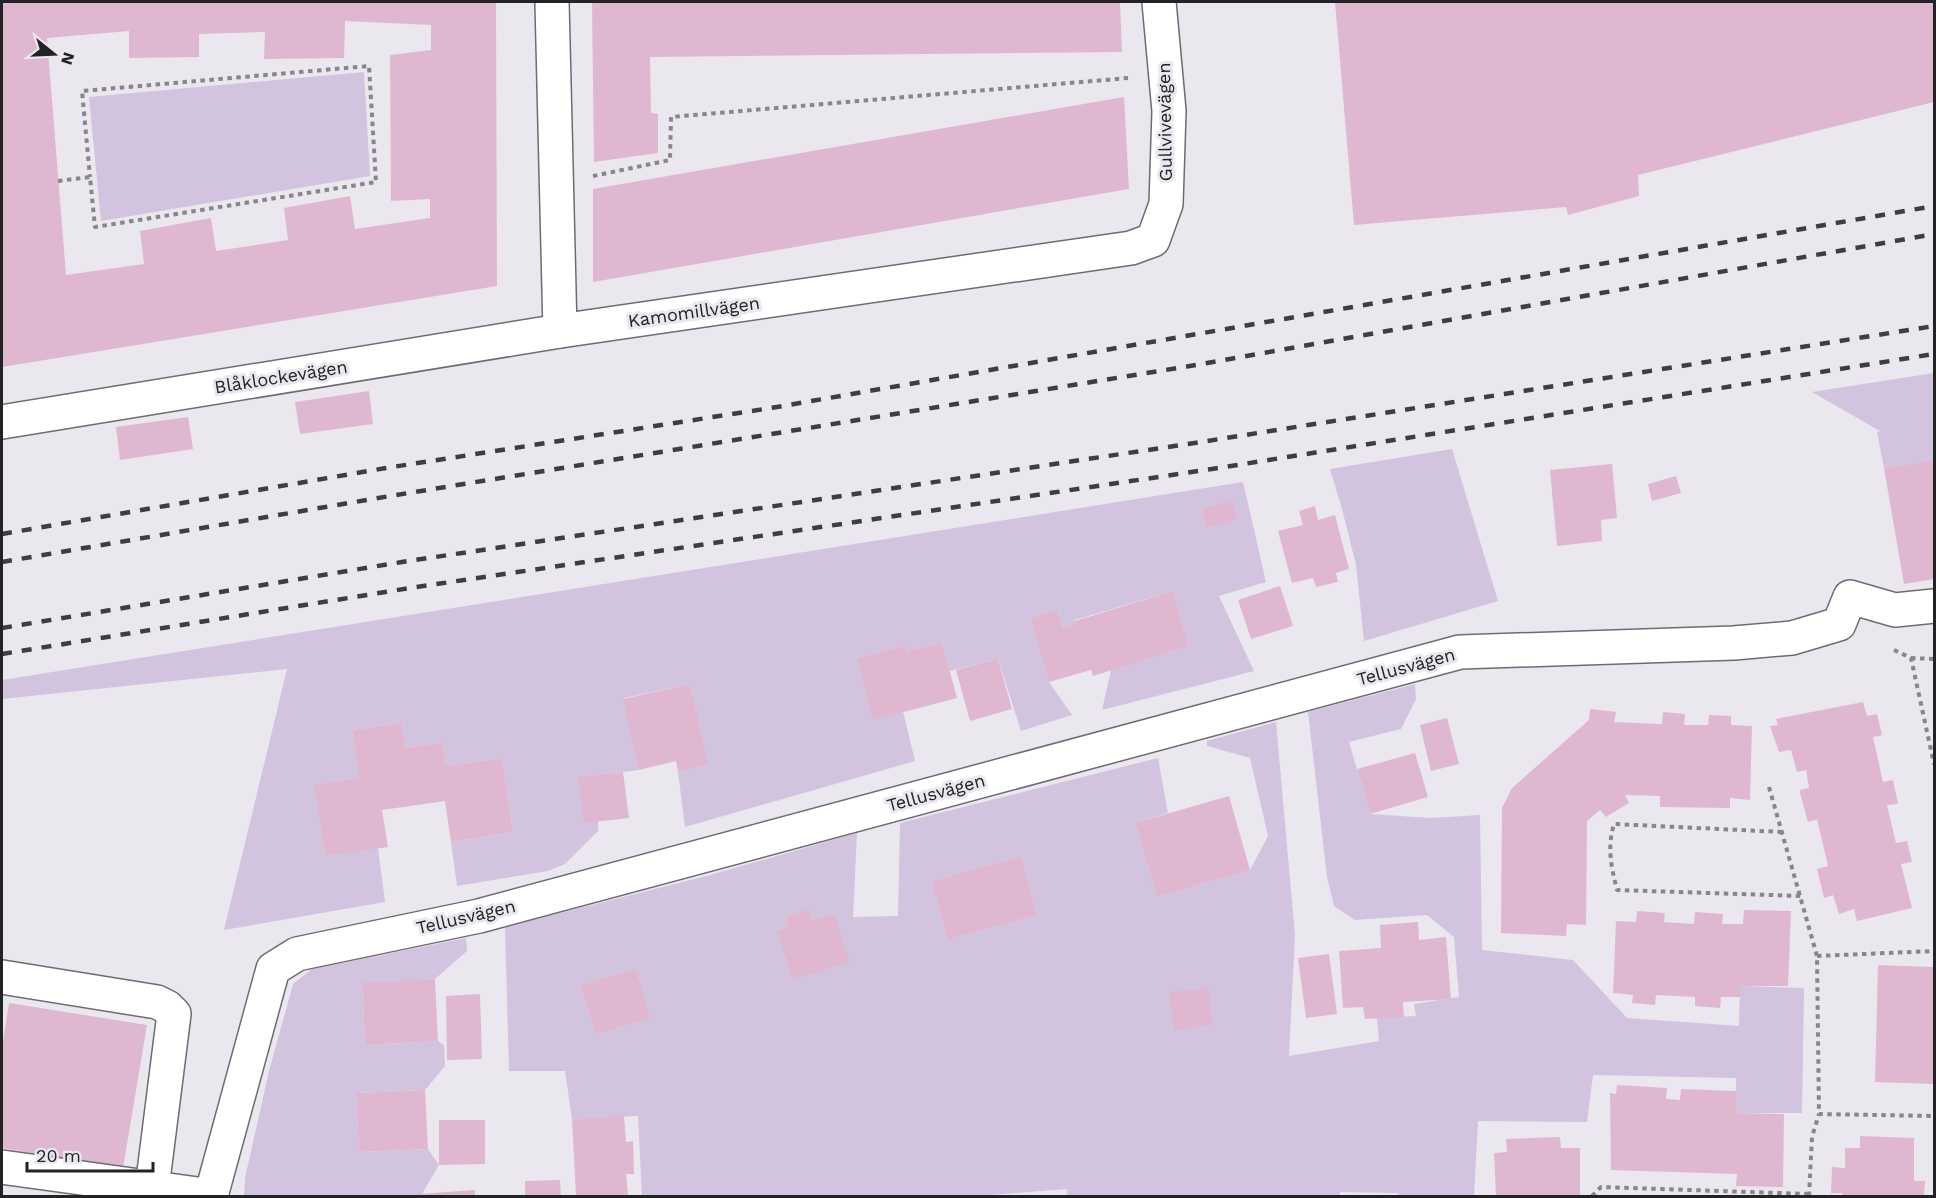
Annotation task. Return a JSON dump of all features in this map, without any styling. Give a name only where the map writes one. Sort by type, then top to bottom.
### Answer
[{"type":"street","points":[[552,2],[560,331]]},
{"type":"street","name":"Gullvivevägen","points":[[1154,240],[1166,204],[1169,111],[1159,2]]},
{"type":"street","name":"Kamomillvägen","points":[[560,331],[1131,248],[1154,240]]},
{"type":"street","name":"Blåklockevägen","points":[[2,422],[560,331]]},
{"type":"street","points":[[1844,611],[1935,606]]},
{"type":"street","name":"Tellusvägen","points":[[212,1196],[273,969],[297,954],[479,916],[1460,652],[1734,643],[1792,638],[1844,611]]},
{"type":"street","points":[[2,977],[158,1002],[174,1014],[152,1188]]},
{"type":"street","points":[[2,1167],[212,1196]]},
{"type":"path","points":[[369,66],[376,183],[95,226],[90,177],[82,91],[369,66]]},
{"type":"path","points":[[592,176],[670,160],[670,117],[1136,78]]},
{"type":"path","points":[[58,181],[90,177]]},
{"type":"path","points":[[1844,611],[1911,658],[1935,659]]},
{"type":"path","points":[[1911,658],[1935,765]]},
{"type":"path","points":[[1592,1197],[1601,1186],[1809,1195],[1812,1137],[1819,1114],[1817,956],[1769,787]]},
{"type":"path","points":[[1782,832],[1614,824],[1610,839],[1610,864],[1617,890],[1801,896]]},
{"type":"path","points":[[1817,956],[1935,951]]},
{"type":"path","points":[[1819,1114],[1935,1116]]},
{"type":"shaded area","points":[[364,72],[370,176],[101,221],[89,97]]},
{"type":"shaded area","points":[[1934,373],[1934,460],[1884,468],[1877,432],[1880,431],[1812,392]]},
{"type":"shaded area","points":[[1452,449],[1498,601],[1364,641],[1356,565],[1330,469]]},
{"type":"shaded area","points":[[1243,482],[1266,582],[1219,596],[1254,671],[1102,710],[1111,670],[1189,646],[1173,591],[1075,620],[1076,624],[1063,628],[1057,610],[1030,618],[1049,682],[1072,715],[1021,731],[998,659],[950,671],[942,642],[907,651],[905,645],[857,658],[873,719],[903,712],[915,761],[685,827],[678,772],[707,765],[690,684],[624,698],[639,770],[579,777],[598,821],[598,831],[565,864],[548,871],[457,886],[451,842],[513,832],[502,758],[446,766],[442,742],[406,748],[402,723],[352,730],[359,778],[315,784],[325,856],[378,848],[385,902],[224,930],[287,669],[2,699],[2,680]],"holes":[[[1233,501],[1238,519],[1206,528],[1201,509]]]},
{"type":"shaded area","points":[[1415,684],[1416,699],[1401,729],[1349,742],[1370,814],[1431,818],[1480,815],[1482,950],[1573,960],[1627,1018],[1739,1026],[1740,986],[1804,988],[1802,1113],[1736,1113],[1736,1078],[1593,1075],[1587,1122],[1478,1121],[1474,1196],[1399,1196],[1398,1193],[1341,1192],[1338,1196],[1067,1196],[1067,1189],[978,1196],[642,1196],[638,1116],[572,1119],[565,1071],[509,1071],[505,927],[710,875],[857,833],[853,917],[898,916],[900,823],[1158,758],[1168,813],[1135,823],[1157,897],[1250,870],[1268,836],[1250,758],[1207,746],[1207,741],[1276,722],[1295,935],[1289,1056],[1379,1041],[1377,1018],[1416,1016],[1414,1004],[1459,997],[1454,937],[1427,915],[1355,920],[1334,906],[1327,877],[1308,712]],"holes":[[[1021,856],[1037,915],[948,940],[931,881]],[[810,910],[812,920],[834,913],[792,980],[777,931],[788,927],[785,917]],[[636,968],[651,1018],[596,1035],[580,985]]]},
{"type":"shaded area","points":[[466,938],[467,951],[435,979],[362,984],[365,1045],[438,1041],[444,1045],[445,1066],[425,1090],[356,1093],[359,1152],[428,1149],[439,1165],[422,1194],[244,1196],[245,1178],[269,1071],[293,984],[312,969]]},
{"type":"building","points":[[2,2],[496,2],[497,286],[2,367]],"holes":[[[345,21],[431,25],[431,50],[390,55],[391,201],[430,199],[430,218],[355,229],[350,196],[284,208],[288,240],[216,251],[211,218],[140,231],[144,264],[66,275],[47,38],[129,31],[129,58],[199,57],[199,34],[265,32],[264,59],[344,58]]]},
{"type":"building","points":[[592,2],[1120,2],[1122,52],[650,57],[651,113],[658,114],[658,153],[594,162]]},
{"type":"building","points":[[1335,2],[1934,2],[1934,102],[1638,175],[1639,196],[1568,215],[1566,207],[1354,225]]},
{"type":"building","points":[[1124,97],[1129,189],[593,282],[593,189]]},
{"type":"building","points":[[369,391],[373,424],[300,434],[295,402]]},
{"type":"building","points":[[188,417],[193,449],[120,460],[116,427]]},
{"type":"building","points":[[1934,460],[1934,579],[1904,584],[1884,468]]},
{"type":"building","points":[[1612,464],[1617,518],[1601,520],[1602,541],[1557,546],[1550,470]]},
{"type":"building","points":[[1676,476],[1681,493],[1652,501],[1648,484]]},
{"type":"building","points":[[1233,500],[1238,519],[1206,528],[1201,509]]},
{"type":"building","points":[[1315,506],[1318,520],[1335,515],[1349,569],[1336,573],[1338,582],[1316,587],[1313,578],[1292,583],[1278,531],[1303,525],[1299,511]]},
{"type":"building","points":[[1280,586],[1293,626],[1251,639],[1238,600]]},
{"type":"building","points":[[1173,591],[1189,646],[1093,676],[1091,670],[1049,682],[1030,618],[1057,610],[1063,628],[1076,624],[1075,621]]},
{"type":"building","points":[[942,642],[957,698],[873,720],[857,658],[905,645],[907,651]]},
{"type":"building","points":[[998,659],[1012,709],[970,721],[956,670]]},
{"type":"building","points":[[690,684],[708,765],[678,772],[676,761],[639,770],[623,699]]},
{"type":"building","points":[[1863,702],[1867,716],[1877,714],[1882,735],[1873,737],[1883,782],[1893,780],[1898,804],[1887,805],[1896,843],[1907,841],[1912,862],[1901,864],[1912,908],[1857,921],[1854,909],[1839,914],[1833,895],[1824,898],[1817,869],[1828,866],[1817,819],[1808,822],[1800,793],[1800,790],[1809,788],[1806,770],[1797,772],[1791,750],[1779,752],[1770,726],[1778,725],[1776,719]]},
{"type":"building","points":[[1590,709],[1616,712],[1614,722],[1662,724],[1663,712],[1685,714],[1684,725],[1708,725],[1709,715],[1731,716],[1731,725],[1752,726],[1750,800],[1730,798],[1730,808],[1660,807],[1660,796],[1625,795],[1629,803],[1606,817],[1600,810],[1587,821],[1586,925],[1567,924],[1566,936],[1501,933],[1502,808],[1512,788],[1589,720]]},
{"type":"building","points":[[1447,718],[1459,764],[1431,771],[1420,725]]},
{"type":"building","points":[[402,723],[406,748],[442,742],[446,766],[502,758],[513,832],[451,842],[445,801],[382,810],[388,847],[325,856],[314,784],[359,778],[352,730]]},
{"type":"building","points":[[1415,753],[1428,797],[1370,814],[1357,769]]},
{"type":"building","points":[[623,772],[629,818],[584,823],[578,777]]},
{"type":"building","points":[[1229,796],[1250,870],[1157,897],[1135,823]]},
{"type":"building","points":[[1021,856],[1037,915],[948,940],[931,881]]},
{"type":"building","points":[[810,909],[812,920],[834,913],[849,962],[792,980],[777,931],[788,927],[785,917]]},
{"type":"building","points":[[1744,910],[1791,911],[1788,986],[1740,986],[1740,997],[1721,997],[1720,1008],[1695,1006],[1695,997],[1656,995],[1655,1005],[1632,1003],[1633,995],[1613,993],[1616,921],[1636,922],[1637,911],[1665,913],[1664,922],[1694,924],[1695,912],[1723,914],[1722,924],[1743,924]]},
{"type":"building","points":[[1418,922],[1419,940],[1446,937],[1451,999],[1403,1002],[1404,1017],[1365,1019],[1363,1007],[1343,1008],[1339,951],[1381,948],[1380,925]]},
{"type":"building","points":[[1329,954],[1337,1014],[1306,1018],[1298,958]]},
{"type":"building","points":[[1878,965],[1934,967],[1934,1084],[1875,1082]]},
{"type":"building","points":[[636,968],[651,1018],[596,1035],[580,985]]},
{"type":"building","points":[[435,979],[438,1041],[365,1045],[362,983]]},
{"type":"building","points":[[1208,988],[1212,1025],[1174,1030],[1169,992]]},
{"type":"building","points":[[480,994],[482,1059],[447,1060],[446,996]]},
{"type":"building","points":[[9,1003],[147,1025],[123,1168],[2,1148],[2,1048]]},
{"type":"building","points":[[1617,1085],[1667,1088],[1666,1099],[1680,1100],[1681,1089],[1736,1091],[1736,1113],[1784,1114],[1783,1187],[1736,1186],[1737,1174],[1611,1170],[1610,1093],[1616,1094]]},
{"type":"building","points":[[425,1090],[428,1149],[359,1152],[356,1093]]},
{"type":"building","points":[[624,1116],[626,1142],[633,1141],[634,1174],[626,1174],[628,1196],[576,1196],[572,1119]]},
{"type":"building","points":[[439,1120],[485,1120],[485,1164],[439,1165]]},
{"type":"building","points":[[1860,1136],[1914,1138],[1914,1181],[1925,1181],[1924,1196],[1842,1196],[1842,1193],[1831,1193],[1832,1167],[1845,1168],[1845,1148],[1860,1148]]},
{"type":"building","points":[[1560,1137],[1561,1148],[1580,1148],[1580,1196],[1496,1196],[1494,1153],[1507,1152],[1506,1139]]},
{"type":"building","points":[[560,1180],[561,1196],[525,1196],[525,1181]]},
{"type":"building","points":[[475,1190],[475,1196],[404,1196],[404,1195]]},
{"type":"railway","points":[[2,534],[386,468],[777,407],[1934,206]]},
{"type":"railway","points":[[2,562],[390,496],[1190,366],[1934,234]]},
{"type":"railway","points":[[2,628],[402,562],[1201,442],[1934,326]]},
{"type":"railway","points":[[2,654],[410,588],[1212,469],[1934,354]]}]
